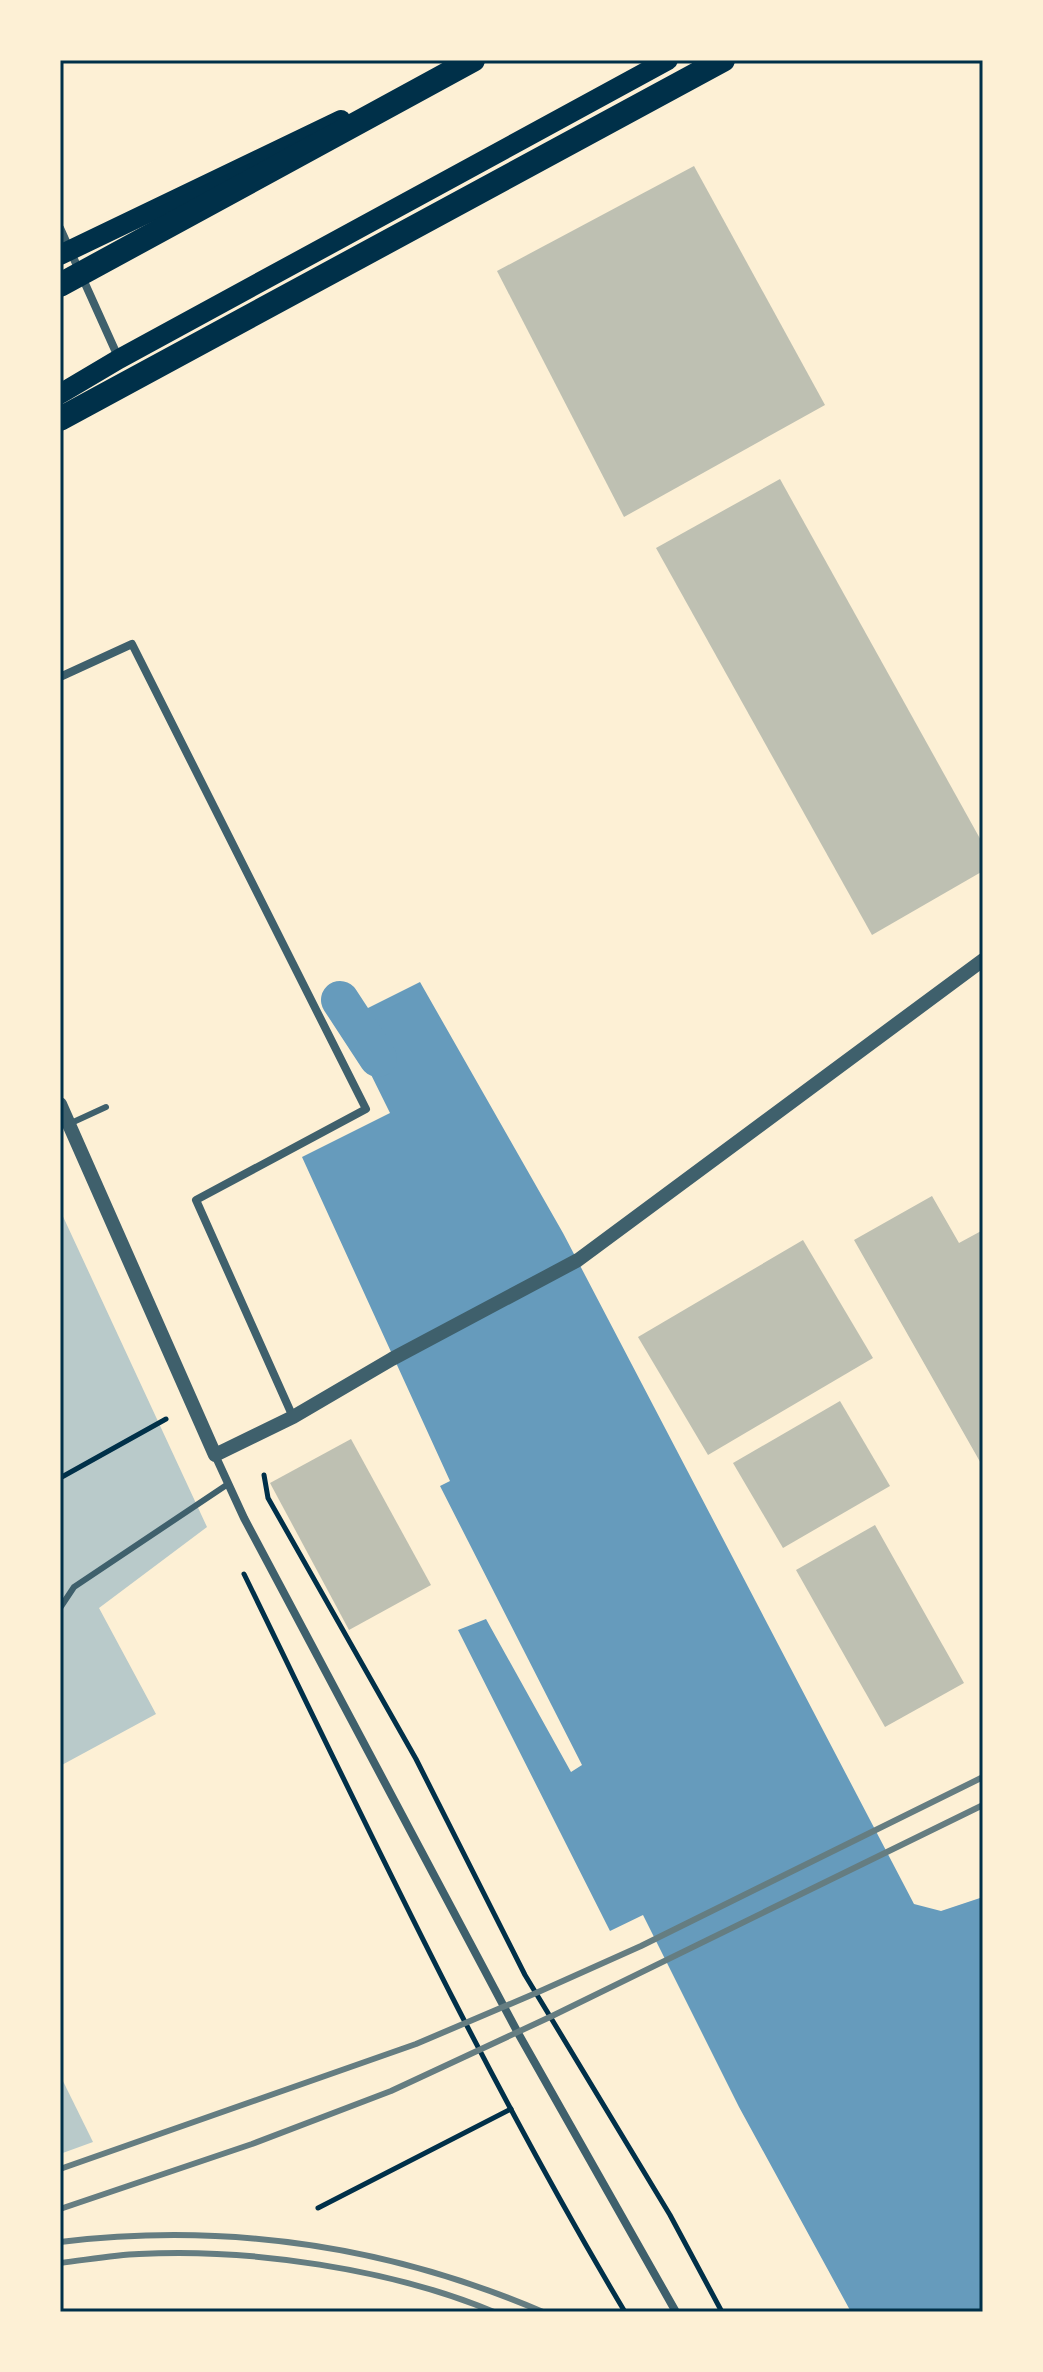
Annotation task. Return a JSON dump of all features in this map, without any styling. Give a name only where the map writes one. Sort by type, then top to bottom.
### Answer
[{"type":"highway","points":[[60,285],[473,60]]},
{"type":"highway","points":[[60,419],[723,60]]},
{"type":"main road","points":[[65,252],[466,60]]},
{"type":"main road","points":[[60,394],[668,60]]},
{"type":"street","points":[[60,228],[65,252],[119,359]]},
{"type":"street","points":[[60,677],[132,644],[366,1109],[196,1200],[293,1417]]},
{"type":"street","points":[[215,1455],[293,1417],[392,1359],[578,1260],[983,960]]},
{"type":"street","points":[[60,1104],[228,1484],[518,2033],[676,2312]]},
{"type":"lane","points":[[69,1125],[106,1107]]},
{"type":"lane","points":[[60,1608],[74,1587],[228,1484]]},
{"type":"path","points":[[60,1478],[166,1419]]},
{"type":"path","points":[[264,1475],[268,1498],[416,1759],[525,1975],[670,2215],[722,2312]]},
{"type":"path","points":[[238,1562],[356,1804],[511,2109],[625,2312]]},
{"type":"path","points":[[318,2208],[511,2109]]},
{"type":"shaded area","points":[[60,1210],[207,1527],[99,1608],[156,1714],[60,1766]]},
{"type":"shaded area","points":[[60,2075],[93,2142],[60,2154]]},
{"type":"water","points":[[420,982],[563,1233],[914,1904],[941,1911],[983,1897],[983,2312],[851,2312],[739,2107],[643,1915],[610,1931],[458,1630],[486,1619],[571,1772],[582,1765],[440,1486],[450,1481],[302,1157],[390,1113],[344,1020]]},
{"type":"building","points":[[694,166],[825,405],[624,517],[497,271]]},
{"type":"building","points":[[780,479],[983,844],[983,871],[872,935],[656,548]]},
{"type":"building","points":[[932,1196],[959,1243],[983,1230],[983,1467],[854,1240]]},
{"type":"building","points":[[803,1240],[873,1358],[708,1455],[638,1337]]},
{"type":"building","points":[[840,1401],[890,1486],[783,1548],[733,1463]]},
{"type":"building","points":[[351,1439],[431,1585],[349,1630],[270,1483]]},
{"type":"building","points":[[875,1525],[964,1683],[885,1727],[796,1570]]},
{"type":"waterway","points":[[340,1000],[378,1058]]},
{"type":"railway","points":[[60,2169],[416,2044],[641,1946],[983,1777]]},
{"type":"railway","points":[[60,2209],[252,2144],[391,2091],[550,2017],[983,1805]]},
{"type":"railway","points":[[60,2242],[184,2235],[306,2245],[426,2270],[543,2312]]},
{"type":"railway","points":[[60,2263],[182,2253],[273,2258],[366,2273],[454,2297],[494,2312]]}]
